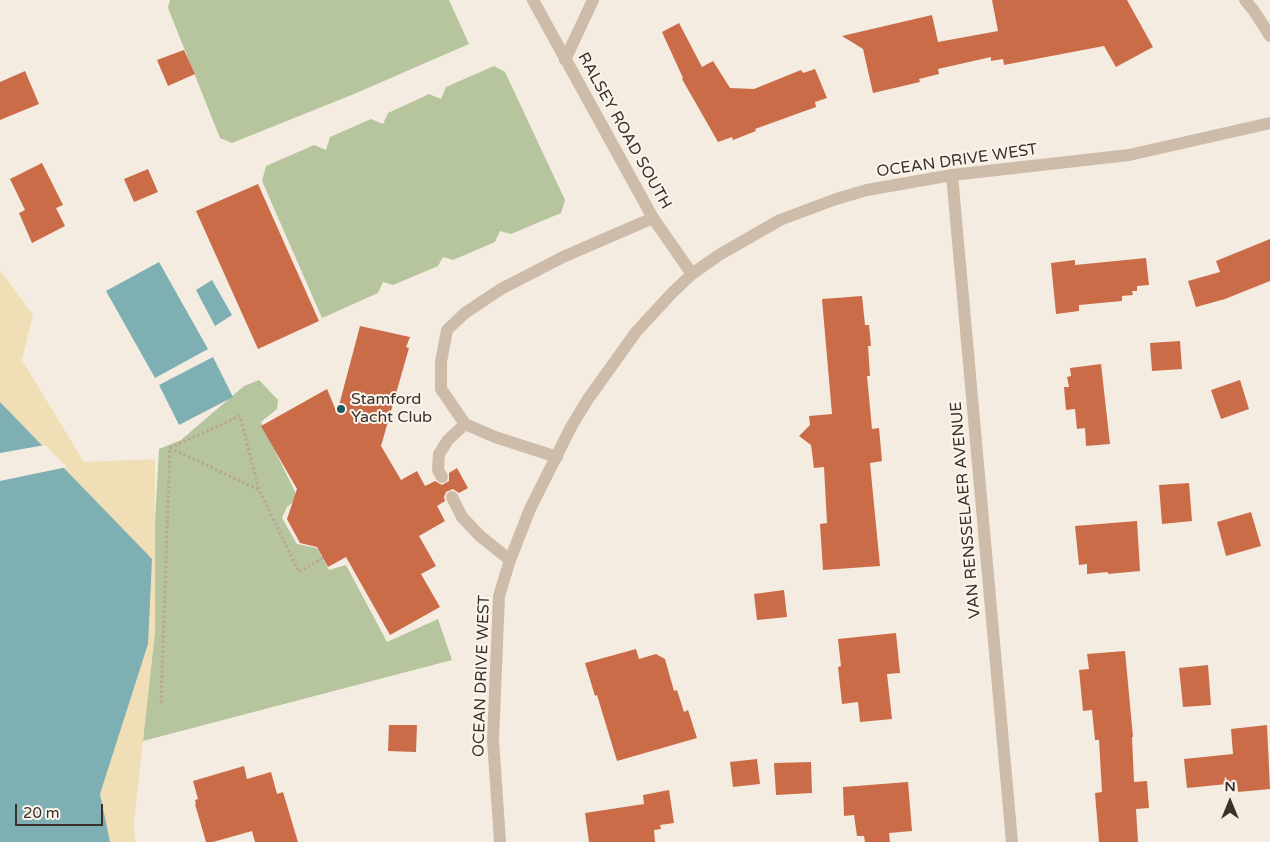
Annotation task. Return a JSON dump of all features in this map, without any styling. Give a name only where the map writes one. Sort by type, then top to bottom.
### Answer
[{"type":"street","name":"RALSEY ROAD SOUTH","points":[[533,0],[653,218],[692,274]]},
{"type":"street","points":[[565,60],[593,0]]},
{"type":"street","points":[[1245,0],[1270,36]]},
{"type":"street","name":"OCEAN DRIVE WEST","points":[[500,842],[493,740],[499,596],[510,560],[530,509],[571,427],[588,399],[618,356],[647,320],[692,274],[719,255],[780,220],[807,209],[867,190],[952,175],[1129,155],[1270,123]]},
{"type":"street","name":"VAN RENSSELAER AVENUE","points":[[952,175],[1012,842]]},
{"type":"street","points":[[557,456],[465,424],[441,389],[441,362],[447,330],[466,313],[501,289],[563,257],[653,218]]},
{"type":"street","points":[[442,477],[438,470],[439,454],[448,440],[465,424]]},
{"type":"street","points":[[452,497],[462,517],[480,536],[510,560]]},
{"type":"path","points":[[170,448],[240,416],[259,490],[299,572],[323,558]]},
{"type":"path","points":[[170,448],[259,490]]},
{"type":"path","points":[[160,703],[170,448]]},
{"type":"green space","points":[[170,0],[449,0],[469,44],[354,94],[232,143],[220,138],[168,8]]},
{"type":"green space","points":[[494,66],[505,72],[565,200],[561,213],[511,234],[500,231],[495,242],[453,260],[443,257],[438,266],[393,285],[383,282],[378,293],[322,318],[262,181],[266,166],[314,145],[326,150],[330,137],[371,119],[383,124],[388,113],[429,94],[441,99],[446,87]]},
{"type":"green space","points":[[259,380],[278,400],[277,409],[261,422],[298,498],[287,507],[282,518],[297,544],[317,548],[329,570],[346,565],[387,642],[438,619],[452,660],[143,741],[159,449],[181,440],[244,386]]},
{"type":"sand","points":[[0,270],[33,315],[22,360],[84,462],[155,459],[155,633],[134,822],[135,842],[13,842],[0,782]]},
{"type":"water","points":[[159,262],[208,349],[155,378],[106,291]]},
{"type":"water","points":[[212,280],[232,315],[215,326],[196,290]]},
{"type":"water","points":[[213,357],[233,397],[179,425],[159,385]]},
{"type":"water","points":[[0,402],[152,559],[148,644],[100,794],[110,842],[0,842]]},
{"type":"pier","points":[[45,445],[67,467],[0,481],[0,453]]},
{"type":"building","points":[[992,0],[1127,0],[1153,47],[1116,67],[1104,46],[1004,65],[1003,59],[991,61],[991,57],[938,69],[939,74],[919,79],[920,82],[873,93],[863,49],[842,36],[932,15],[938,42],[998,31]]},
{"type":"building","points":[[679,23],[702,67],[713,61],[730,88],[754,89],[801,70],[803,73],[815,69],[827,98],[815,102],[816,107],[755,129],[756,131],[733,140],[732,137],[718,142],[682,79],[662,32]]},
{"type":"building","points":[[184,50],[195,74],[168,86],[157,60]]},
{"type":"building","points":[[25,71],[39,104],[0,120],[0,82]]},
{"type":"building","points":[[42,163],[63,205],[56,208],[65,226],[32,243],[19,213],[25,210],[10,179]]},
{"type":"building","points":[[148,169],[158,192],[134,202],[124,179]]},
{"type":"building","points":[[258,184],[319,321],[258,349],[196,211]]},
{"type":"building","points":[[1270,239],[1270,281],[1225,299],[1196,307],[1188,281],[1220,272],[1216,261]]},
{"type":"building","points":[[1146,258],[1149,285],[1137,286],[1137,291],[1132,291],[1133,295],[1122,296],[1122,301],[1079,305],[1079,311],[1056,314],[1051,263],[1075,260],[1075,265]]},
{"type":"building","points":[[862,296],[865,325],[869,325],[871,346],[868,346],[870,376],[867,376],[872,429],[879,428],[882,461],[870,463],[880,566],[823,570],[820,524],[827,523],[824,467],[814,468],[811,445],[799,436],[810,425],[809,416],[832,414],[822,299]]},
{"type":"building","name":"Stamford Yacht Club","points":[[360,326],[410,337],[406,347],[409,348],[381,446],[401,480],[417,471],[425,486],[435,481],[442,485],[449,481],[449,473],[457,468],[468,488],[459,493],[453,489],[446,492],[445,501],[437,506],[445,521],[419,536],[436,566],[421,574],[440,607],[390,635],[346,557],[328,567],[317,547],[300,543],[287,519],[297,489],[261,426],[327,389],[337,413]]},
{"type":"building","points":[[1180,341],[1182,369],[1152,371],[1150,343]]},
{"type":"building","points":[[1101,364],[1110,444],[1086,446],[1085,428],[1077,429],[1075,409],[1066,410],[1064,387],[1069,387],[1067,377],[1071,376],[1070,368]]},
{"type":"building","points":[[1240,380],[1249,409],[1221,419],[1211,390]]},
{"type":"building","points":[[1189,483],[1192,521],[1162,524],[1159,485]]},
{"type":"building","points":[[1251,512],[1261,546],[1226,556],[1217,522]]},
{"type":"building","points":[[1137,521],[1140,571],[1087,574],[1087,564],[1079,565],[1075,526]]},
{"type":"building","points":[[784,590],[787,617],[757,620],[754,594]]},
{"type":"building","points":[[896,633],[900,673],[887,674],[892,719],[860,722],[858,702],[842,704],[838,667],[841,666],[838,639]]},
{"type":"building","points":[[636,649],[639,659],[656,654],[665,659],[674,691],[677,690],[684,712],[688,710],[697,738],[617,761],[585,663]]},
{"type":"building","points":[[1125,651],[1133,737],[1134,782],[1147,781],[1149,808],[1136,809],[1138,842],[1099,842],[1095,793],[1102,792],[1099,740],[1095,740],[1092,710],[1083,711],[1079,670],[1089,669],[1087,654]]},
{"type":"building","points":[[1208,665],[1211,705],[1183,707],[1179,668]]},
{"type":"building","points":[[389,725],[417,725],[416,752],[388,751]]},
{"type":"building","points":[[1267,725],[1270,789],[1238,792],[1237,783],[1187,788],[1184,759],[1233,754],[1231,729]]},
{"type":"building","points":[[757,759],[760,784],[733,787],[730,762]]},
{"type":"building","points":[[811,762],[812,793],[776,795],[774,763]]},
{"type":"building","points":[[244,766],[247,779],[271,772],[277,794],[283,792],[298,842],[255,842],[252,831],[213,842],[206,842],[195,804],[195,800],[198,799],[193,781]]},
{"type":"building","points":[[908,782],[912,831],[889,833],[890,842],[865,842],[864,836],[857,836],[854,815],[844,816],[843,787]]},
{"type":"building","points":[[669,790],[674,823],[660,825],[661,829],[654,830],[655,842],[589,842],[585,813],[644,804],[643,795]]},
{"type":"place","name":"Stamford Yacht Club","points":[[341,409]]}]
